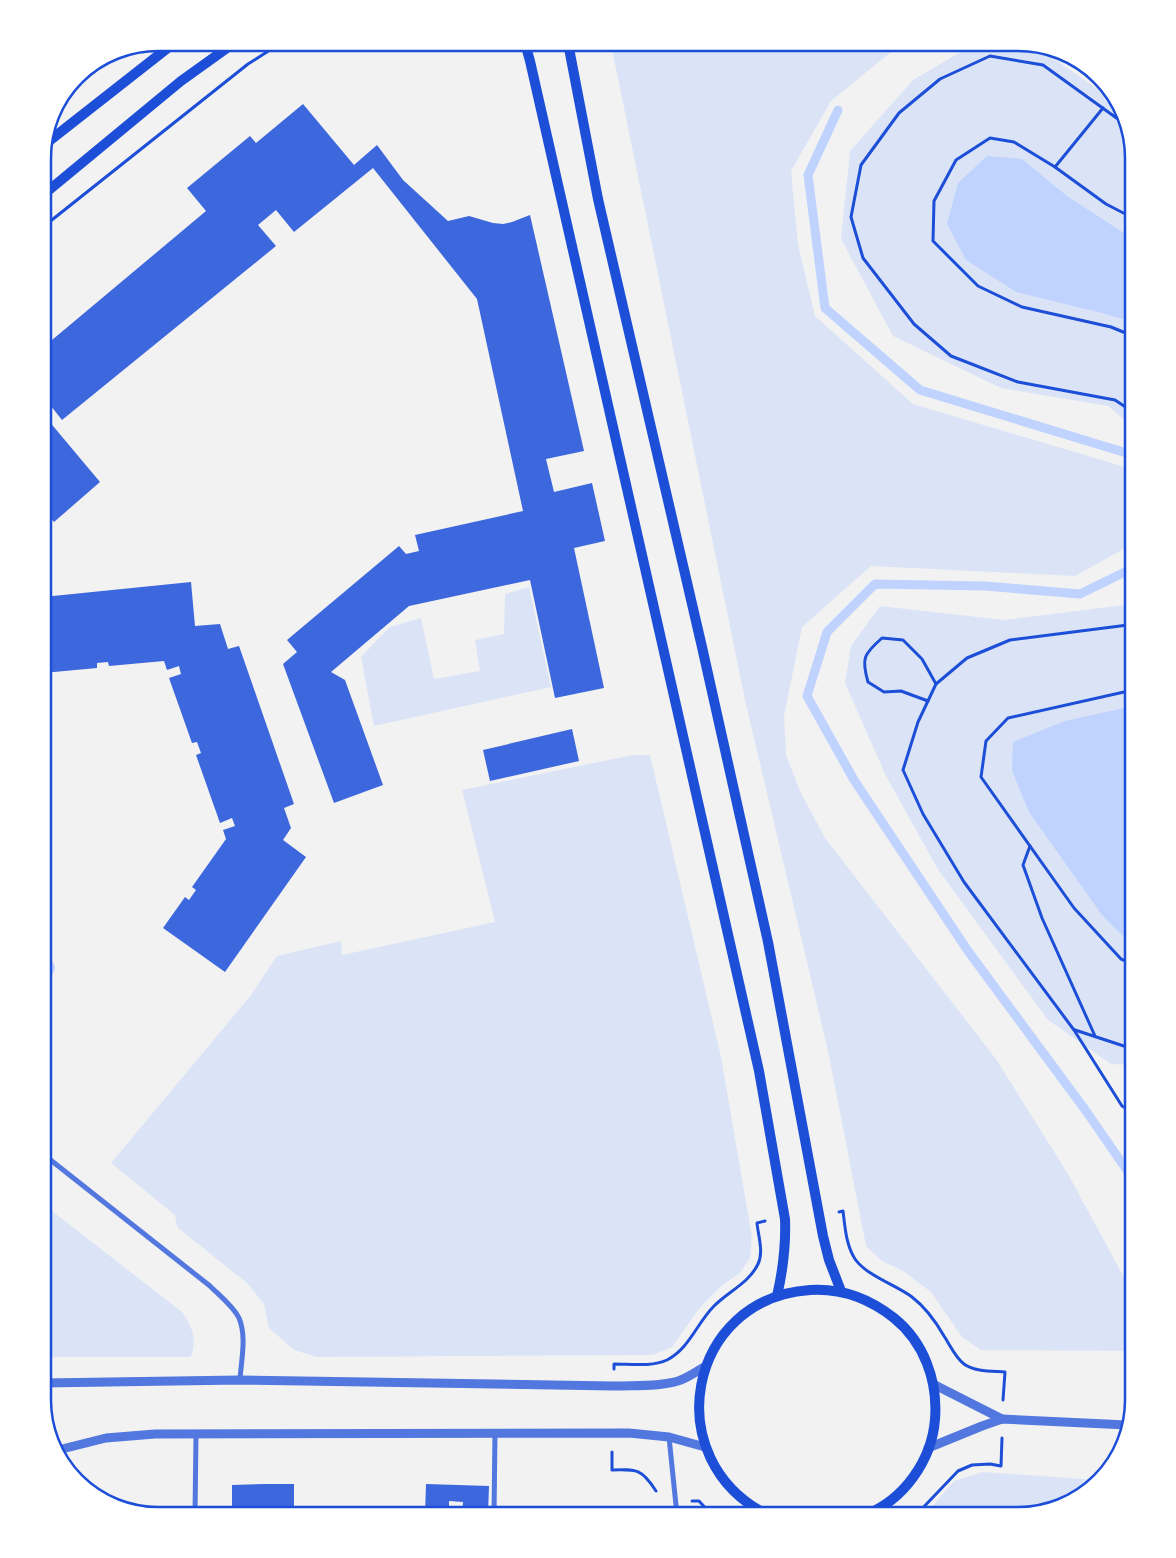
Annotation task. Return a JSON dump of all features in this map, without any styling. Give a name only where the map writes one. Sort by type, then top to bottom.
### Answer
[{"type":"main road","points":[[54,137],[163,51]]},
{"type":"main road","points":[[51,188],[181,81],[222,51]]},
{"type":"main road","points":[[527,51],[759,1071],[785,1219],[786,1240],[783,1273],[777,1296]]},
{"type":"main road","points":[[570,51],[598,199],[700,637],[768,942],[822,1229],[829,1260],[841,1292]]},
{"type":"main road","points":[[753,1507],[724,1482],[713,1465],[705,1446],[700,1427],[698,1406],[706,1366],[715,1348],[742,1316],[777,1296],[819,1289],[863,1298],[883,1309],[902,1324],[920,1348],[927,1362],[936,1406],[934,1428],[928,1448],[912,1480],[900,1493],[881,1507]]},
{"type":"street","points":[[51,1161],[210,1286],[227,1303],[238,1318],[242,1335],[240,1380]]},
{"type":"street","points":[[51,1383],[240,1380],[614,1386],[677,1382],[706,1366]]},
{"type":"street","points":[[933,1384],[1002,1419]]},
{"type":"street","points":[[928,1448],[1002,1419],[1121,1425]]},
{"type":"street","points":[[63,1449],[106,1438],[155,1434],[495,1432],[629,1433],[669,1437],[705,1446]]},
{"type":"street","points":[[494,1507],[495,1432]]},
{"type":"street","points":[[195,1507],[196,1434]]},
{"type":"street","points":[[669,1437],[676,1507]]},
{"type":"path","points":[[51,221],[234,75],[268,51]]},
{"type":"path","points":[[1117,118],[1043,65],[990,56],[940,79],[900,113],[861,165],[851,217],[863,258],[914,324],[950,356],[1018,382],[1115,400],[1125,406]]},
{"type":"path","points":[[1055,167],[1103,108]]},
{"type":"path","points":[[1125,214],[1106,204],[1055,167],[1014,142],[990,138],[956,160],[942,184],[934,200],[933,241],[978,286],[1022,307],[1111,327],[1125,332]]},
{"type":"path","points":[[1125,625],[1010,640],[967,658],[936,684],[918,722],[904,770],[923,814],[964,882],[1074,1030],[1122,1106],[1125,1108]]},
{"type":"path","points":[[928,701],[901,691],[884,692],[868,682],[864,667],[868,650],[882,638],[903,640],[922,659],[936,684]]},
{"type":"path","points":[[1125,692],[1008,718],[986,741],[981,777],[1074,908],[1121,959],[1125,961]]},
{"type":"path","points":[[1030,846],[1023,865],[1042,918],[1095,1036]]},
{"type":"path","points":[[1074,1030],[1125,1046]]},
{"type":"shaded area","points":[[613,51],[892,51],[831,101],[791,171],[798,245],[815,316],[913,404],[1125,467],[1125,548],[1075,576],[871,566],[802,627],[784,716],[786,755],[800,791],[825,838],[996,1059],[1068,1174],[1125,1279],[1125,1351],[981,1350],[962,1337],[931,1292],[903,1271],[882,1261],[866,1246],[828,1051],[745,700]]},
{"type":"shaded area","points":[[962,51],[1022,51],[1051,57],[1103,93],[1107,99],[1119,124],[1125,159],[1125,420],[1108,406],[1001,388],[893,336],[841,239],[850,151],[913,80]]},
{"type":"shaded area","points":[[529,587],[551,687],[374,726],[361,657],[390,627],[421,618],[434,679],[480,671],[475,640],[504,634],[505,594]]},
{"type":"shaded area","points":[[1125,605],[1125,1065],[1111,1064],[1048,1020],[937,868],[886,776],[845,683],[851,646],[880,606],[1004,620]]},
{"type":"shaded area","points":[[633,755],[650,755],[721,1057],[752,1237],[750,1258],[740,1273],[720,1287],[699,1309],[672,1347],[653,1355],[317,1357],[294,1350],[269,1328],[264,1304],[247,1283],[177,1227],[175,1215],[111,1163],[251,995],[277,956],[341,941],[342,955],[495,922],[462,790]]},
{"type":"shaded area","points":[[51,1210],[182,1312],[189,1324],[194,1339],[191,1357],[51,1357]]},
{"type":"shaded area","points":[[983,1472],[1089,1479],[1065,1496],[1031,1506],[932,1507],[954,1481]]},
{"type":"water","points":[[987,156],[1022,159],[1067,196],[1125,234],[1125,320],[1016,292],[966,260],[947,224],[958,183]]},
{"type":"water","points":[[1125,708],[1125,938],[1102,915],[1029,812],[1012,771],[1013,742],[1065,721]]},
{"type":"water","points":[[51,961],[54,965],[54,972],[51,976]]},
{"type":"building","points":[[303,104],[354,165],[377,145],[403,180],[448,221],[469,216],[503,224],[530,215],[584,451],[546,459],[554,492],[592,483],[605,541],[574,548],[604,688],[555,698],[530,580],[409,606],[331,672],[345,680],[383,785],[334,803],[283,664],[297,652],[287,640],[399,546],[406,554],[419,551],[415,535],[523,511],[477,299],[373,168],[294,232],[276,210],[258,225],[276,246],[62,420],[51,406],[51,339],[52,340],[206,211],[187,188],[250,136],[256,143]]},
{"type":"building","points":[[51,424],[100,482],[54,522],[51,518]]},
{"type":"building","points":[[191,582],[195,626],[220,624],[228,649],[239,646],[294,804],[284,808],[291,828],[283,840],[306,857],[225,972],[163,928],[185,897],[189,900],[196,890],[192,887],[226,839],[223,830],[235,826],[232,818],[220,823],[196,755],[201,753],[197,742],[192,743],[169,678],[181,674],[179,666],[167,670],[164,661],[109,666],[108,662],[97,663],[97,668],[51,672],[51,596]]},
{"type":"building","points":[[572,729],[579,761],[490,781],[483,750]]},
{"type":"building","points":[[294,1484],[294,1507],[232,1507],[232,1485]]},
{"type":"building","points":[[426,1484],[489,1486],[488,1507],[463,1507],[463,1502],[449,1501],[449,1507],[425,1507]]},
{"type":"waterway","points":[[838,110],[808,175],[825,308],[920,390],[1125,453]]},
{"type":"waterway","points":[[1125,572],[1080,594],[985,586],[875,584],[827,632],[807,696],[854,780],[968,951],[1086,1111],[1125,1167]]}]
